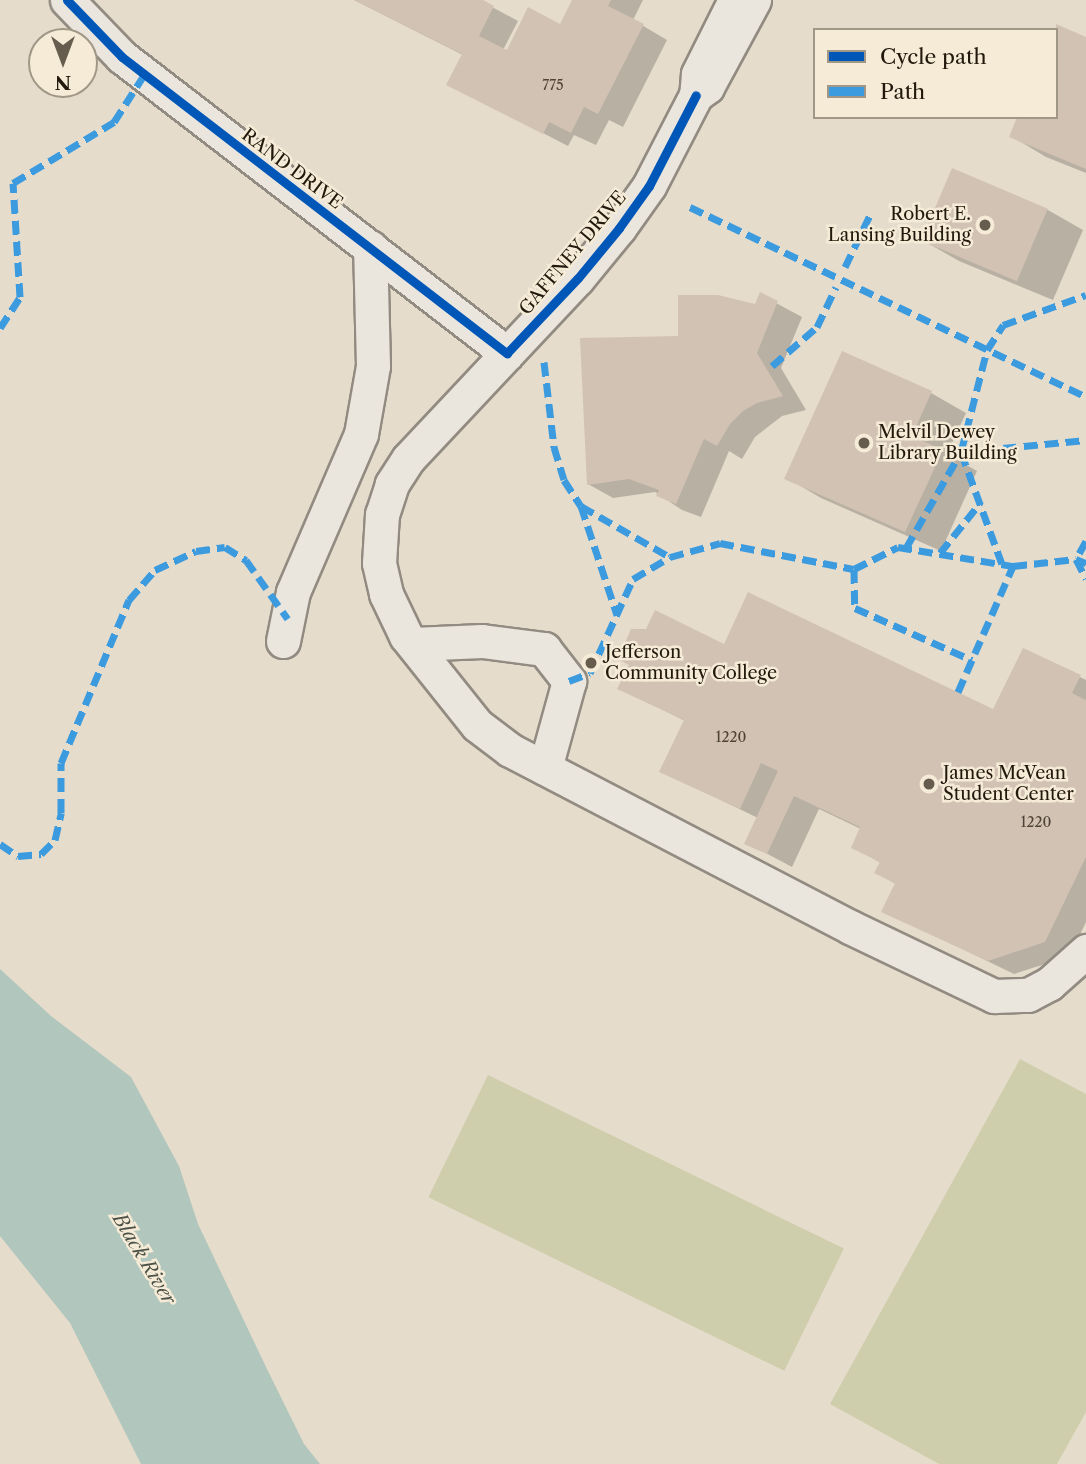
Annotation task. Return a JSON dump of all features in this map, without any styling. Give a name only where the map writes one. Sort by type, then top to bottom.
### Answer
[{"type":"street","name":"RAND DRIVE","points":[[67,0],[122,57],[508,353]]},
{"type":"street","name":"GAFFNEY DRIVE","points":[[508,353],[578,278],[649,186],[696,95],[698,74],[735,0]]},
{"type":"street","name":"GAFFNEY DRIVE","points":[[696,95],[707,87],[754,0]]},
{"type":"street","points":[[283,642],[293,592],[361,433],[373,366],[370,247]]},
{"type":"street","points":[[508,353],[408,459],[392,484],[382,514],[379,562],[386,594],[413,644],[477,725],[510,750],[850,927],[994,996],[1028,995],[1049,984],[1086,951]]},
{"type":"street","points":[[413,644],[482,641],[544,649],[569,681],[545,768]]},
{"type":"green space","points":[[1020,1059],[1086,1094],[1086,1412],[1057,1464],[939,1464],[830,1404]]},
{"type":"green space","points":[[488,1075],[844,1249],[784,1371],[428,1197]]},
{"type":"water","name":"Black River","points":[[0,969],[51,1016],[131,1077],[179,1166],[198,1224],[266,1367],[304,1444],[320,1464],[141,1464],[70,1323],[0,1236]]},
{"type":"building","points":[[354,0],[483,0],[494,6],[479,36],[507,50],[528,7],[560,24],[572,0],[611,0],[608,6],[644,24],[598,114],[584,107],[571,133],[549,122],[543,134],[446,85],[462,54]]},
{"type":"building","points":[[1056,24],[1086,37],[1086,169],[1009,137],[1016,119],[1058,119]]},
{"type":"building","name":"Robert E. Lansing Building","points":[[952,168],[1048,209],[1017,281],[921,241]]},
{"type":"building","points":[[760,292],[778,301],[757,353],[783,396],[757,403],[743,411],[730,424],[717,446],[704,439],[676,504],[656,496],[659,490],[629,479],[587,485],[580,338],[678,336],[678,295],[718,295],[755,304]]},
{"type":"building","name":"Melvil Dewey Library Building","points":[[842,351],[932,391],[912,436],[943,450],[905,532],[784,479]]},
{"type":"building","name":"James McVean Student Center","points":[[748,592],[993,709],[1023,648],[1081,675],[1072,693],[1086,700],[1086,857],[1045,942],[988,961],[881,912],[895,883],[874,873],[880,862],[851,848],[860,827],[794,796],[767,854],[744,844],[778,771],[761,763],[740,809],[659,772],[684,720],[617,689],[629,665],[618,659],[631,629],[646,629],[655,610],[724,644]]},
{"type":"marked path","points":[[0,328],[20,297],[13,183],[114,122],[144,75]]},
{"type":"marked path","points":[[690,207],[1086,397]]},
{"type":"marked path","points":[[845,267],[870,215]]},
{"type":"marked path","points":[[772,366],[817,327],[836,287]]},
{"type":"marked path","points":[[1002,564],[961,452],[987,350],[1003,325],[1086,295]]},
{"type":"marked path","points":[[544,362],[554,447],[564,480],[581,506],[670,557]]},
{"type":"marked path","points":[[906,548],[961,452],[1086,440]]},
{"type":"marked path","points":[[940,553],[980,503]]},
{"type":"marked path","points":[[581,506],[617,615]]},
{"type":"marked path","points":[[1086,541],[1076,559],[1086,579]]},
{"type":"marked path","points":[[569,681],[590,673],[633,579],[670,557],[720,543],[854,569],[898,547],[1013,566],[1076,559],[1086,563]]},
{"type":"marked path","points":[[0,844],[18,856],[41,854],[55,840],[61,813],[61,763],[129,600],[155,570],[196,551],[225,547],[246,560],[288,619]]},
{"type":"marked path","points":[[958,692],[1013,566]]},
{"type":"marked path","points":[[854,569],[855,608],[972,660]]},
{"type":"cycle path","points":[[67,0],[122,57],[507,353],[578,278],[619,228],[649,186],[696,95]]},
{"type":"place","name":"Robert E. Lansing Building","points":[[985,225]]},
{"type":"place","name":"Melvil Dewey Library Building","points":[[864,443]]},
{"type":"place","name":"Jefferson Community College","points":[[591,663]]},
{"type":"place","name":"James McVean Student Center","points":[[929,784]]}]
